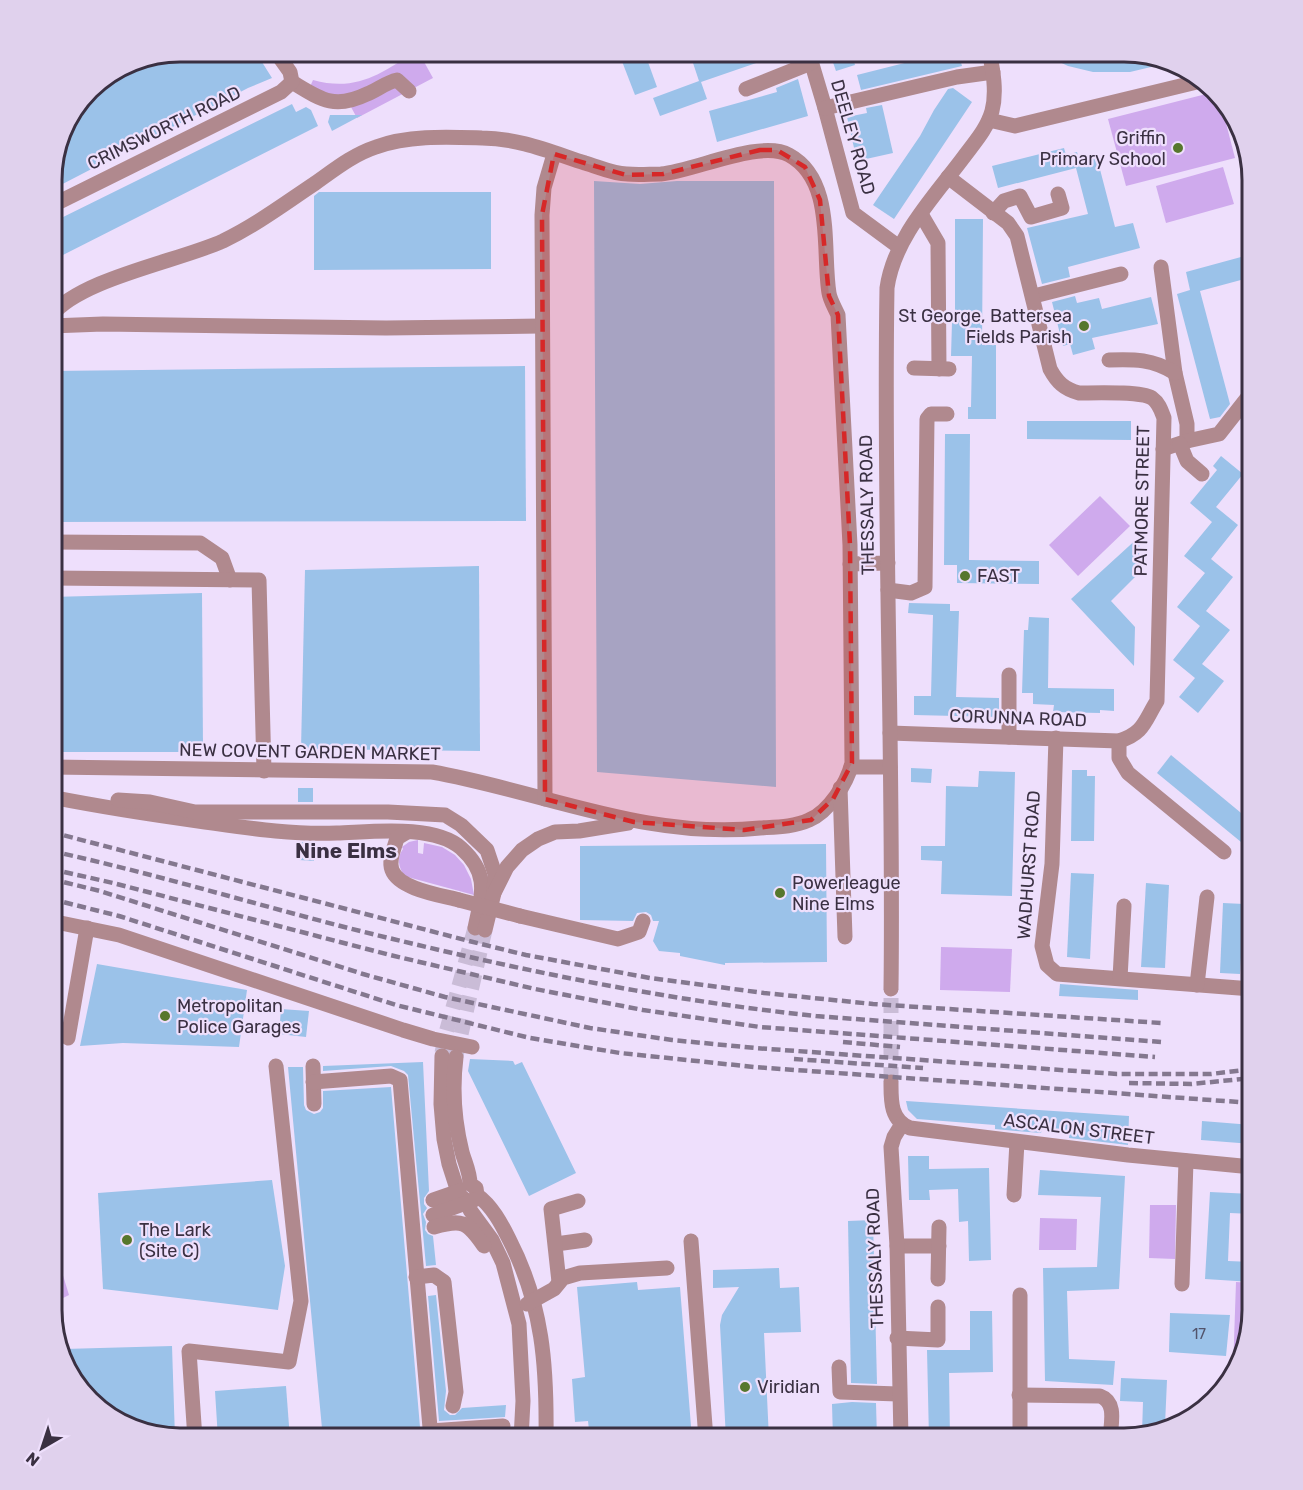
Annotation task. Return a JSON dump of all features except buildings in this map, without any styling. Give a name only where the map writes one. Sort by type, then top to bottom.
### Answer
[{"type":"street","points":[[283,62],[290,72],[292,82],[313,96],[328,101],[360,97],[397,80],[409,91]]},
{"type":"street","points":[[746,89],[799,62]]},
{"type":"street","name":"DEELEY ROAD","points":[[811,62],[853,213],[899,247]]},
{"type":"street","name":"THESSALY ROAD","points":[[891,989],[885,396],[887,288],[890,271],[899,247],[989,120],[993,103],[991,62]]},
{"type":"street","points":[[825,108],[957,77],[993,72]]},
{"type":"street","name":"CRIMSWORTH ROAD","points":[[62,201],[281,92],[292,82]]},
{"type":"street","points":[[989,120],[1015,126],[1192,83]]},
{"type":"street","points":[[62,306],[69,300],[121,276],[235,235],[352,157],[379,146],[419,139],[482,138],[523,143],[626,175],[663,174],[760,150],[777,150],[789,154],[805,168],[813,180],[820,200],[826,233],[829,296],[838,315],[850,564],[851,767],[890,767]]},
{"type":"street","points":[[544,799],[542,203],[554,154]]},
{"type":"street","name":"PATMORE STREET","points":[[948,177],[1008,223],[1017,236],[1034,296],[1050,369],[1056,379],[1070,390],[1079,393],[1138,394],[1150,397],[1160,406],[1164,418],[1157,701],[1134,736],[1119,741]]},
{"type":"street","points":[[993,213],[1004,201],[1020,196],[1031,217],[1052,211],[1062,208],[1058,194]]},
{"type":"street","points":[[915,368],[944,369],[938,243],[921,214]]},
{"type":"street","points":[[1161,267],[1175,373],[1187,424],[1183,442],[1187,461],[1202,474]]},
{"type":"street","points":[[1034,296],[1121,274]]},
{"type":"street","points":[[62,326],[103,324],[375,328],[541,326]]},
{"type":"street","points":[[1110,360],[1152,361],[1175,373]]},
{"type":"street","points":[[1163,449],[1219,434],[1242,405]]},
{"type":"street","points":[[888,590],[911,593],[925,587],[927,419],[931,414],[947,414]]},
{"type":"street","points":[[62,542],[200,543],[222,558],[230,580]]},
{"type":"street","points":[[850,564],[888,563]]},
{"type":"street","points":[[62,578],[259,580],[264,771]]},
{"type":"street","points":[[1009,675],[1009,736]]},
{"type":"street","name":"CORUNNA ROAD","points":[[890,734],[1119,741]]},
{"type":"street","name":"WADHURST ROAD","points":[[1056,738],[1052,864],[1041,946],[1047,965],[1057,974],[1242,988]]},
{"type":"street","points":[[1119,741],[1119,758],[1128,773],[1224,852]]},
{"type":"street","name":"NEW COVENT GARDEN MARKET","points":[[62,767],[432,772],[471,779],[634,822],[718,830],[744,830],[792,825],[811,820],[824,810],[849,774],[851,767]]},
{"type":"street","points":[[840,788],[845,937]]},
{"type":"street","points":[[87,804],[101,798],[150,802],[195,812],[388,812],[445,815],[460,825],[487,850],[495,874],[494,893]]},
{"type":"street","points":[[62,799],[247,828],[335,834],[370,831],[407,832]]},
{"type":"street","name":"NEW COVENT GARDEN MARKET","points":[[407,832],[432,835],[460,847],[476,866],[483,885],[480,929],[507,867],[522,850],[538,838],[555,832],[579,831],[634,822]]},
{"type":"street","points":[[407,832],[397,838],[391,858],[392,869],[399,881],[413,887],[520,916],[618,939],[639,932],[643,921]]},
{"type":"street","points":[[1197,985],[1207,897]]},
{"type":"street","points":[[1120,978],[1124,906]]},
{"type":"street","points":[[62,923],[118,935],[402,1030],[472,1047]]},
{"type":"street","points":[[68,1038],[87,928]]},
{"type":"street","points":[[449,1056],[441,1104],[444,1139],[449,1164],[467,1194],[470,1210],[492,1240],[504,1263],[519,1324],[523,1401],[522,1428]]},
{"type":"street","points":[[194,1428],[189,1351],[289,1362],[301,1301],[276,1066]]},
{"type":"street","points":[[313,1066],[314,1104]]},
{"type":"street","points":[[313,1082],[391,1076],[400,1080],[429,1428]]},
{"type":"street","points":[[887,1090],[893,1112],[902,1124]]},
{"type":"street","name":"THESSALY ROAD","points":[[900,1428],[897,1246],[891,1147],[902,1124]]},
{"type":"street","name":"ASCALON STREET","points":[[902,1124],[909,1128],[1017,1142],[1242,1166]]},
{"type":"street","points":[[1014,1195],[1017,1142]]},
{"type":"street","points":[[1182,1284],[1186,1161]]},
{"type":"street","points":[[467,1194],[434,1221],[454,1221],[469,1227],[510,1286]]},
{"type":"street","points":[[434,1200],[467,1194],[486,1201],[515,1251],[541,1326],[545,1366],[546,1428]]},
{"type":"street","points":[[559,1282],[551,1209],[578,1201]]},
{"type":"street","points":[[938,1279],[939,1227]]},
{"type":"street","points":[[556,1244],[585,1240]]},
{"type":"street","points":[[692,1241],[705,1428]]},
{"type":"street","points":[[897,1246],[939,1246]]},
{"type":"street","points":[[516,1310],[554,1289],[563,1278],[579,1273],[667,1268]]},
{"type":"street","points":[[416,1277],[434,1275],[444,1282],[456,1392],[453,1406]]},
{"type":"street","points":[[1020,1295],[1020,1428]]},
{"type":"street","points":[[897,1338],[938,1340],[938,1307]]},
{"type":"street","points":[[839,1367],[840,1392],[898,1394]]},
{"type":"street","points":[[1019,1395],[1100,1396],[1112,1405],[1111,1428]]},
{"type":"street","points":[[487,1428],[503,1426]]},
{"type":"highlighted area","points":[[760,150],[777,150],[805,167],[820,200],[829,296],[838,315],[850,545],[852,763],[833,799],[811,820],[744,830],[634,822],[545,799],[542,215],[554,154],[626,175],[663,174]]},
{"type":"shaded area","points":[[399,62],[424,62],[433,78],[357,118],[351,107],[305,98],[313,80],[342,84],[355,82],[367,79]]},
{"type":"shaded area","points":[[1204,94],[1225,120],[1235,158],[1126,186],[1108,119]]},
{"type":"shaded area","points":[[1223,167],[1234,204],[1166,223],[1156,186]]},
{"type":"shaded area","points":[[1100,496],[1130,526],[1078,576],[1049,545]]},
{"type":"shaded area","points":[[418,840],[418,853],[423,854],[424,843],[442,847],[455,855],[464,865],[471,879],[474,895],[404,876],[399,862],[402,847]]},
{"type":"shaded area","points":[[941,947],[1012,949],[1010,992],[940,990]]},
{"type":"shaded area","points":[[1150,1205],[1176,1205],[1175,1259],[1149,1258]]},
{"type":"shaded area","points":[[1040,1218],[1077,1219],[1076,1250],[1039,1250]]},
{"type":"shaded area","points":[[62,1272],[69,1295],[62,1298]]},
{"type":"shaded area","points":[[1236,1282],[1242,1282],[1242,1310],[1239,1334],[1234,1351]]},
{"type":"tunnel","points":[[442,1053],[475,928]]},
{"type":"tunnel","points":[[456,1056],[485,930]]},
{"type":"tunnel","points":[[891,989],[891,1082]]},
{"type":"railway","points":[[62,835],[526,955],[650,978],[873,1004],[1161,1023]]},
{"type":"railway","points":[[62,854],[350,928],[603,985],[816,1016],[1161,1042]]},
{"type":"railway","points":[[62,871],[390,955],[535,989],[643,1010],[760,1027],[1155,1057]]},
{"type":"railway","points":[[62,882],[100,891],[363,974],[445,997],[590,1028],[672,1040],[755,1048],[1117,1074],[1211,1074],[1242,1070]]},
{"type":"railway","points":[[62,902],[119,916],[396,1005],[530,1038],[620,1053],[754,1067],[1242,1102]]},
{"type":"railway","points":[[843,1042],[900,1047]]},
{"type":"railway","points":[[794,1059],[923,1068]]},
{"type":"railway","points":[[1129,1083],[1191,1084],[1242,1079]]},
{"type":"place","name":"Griffin Primary School","points":[[1178,148]]},
{"type":"place","name":"St George, Battersea Fields Parish","points":[[1084,326]]},
{"type":"place","name":"FAST","points":[[965,576]]},
{"type":"place","name":"Powerleague Nine Elms","points":[[780,893]]},
{"type":"place","name":"Metropolitan Police Garages","points":[[165,1016]]},
{"type":"place","name":"The Lark (Site C)","points":[[127,1240]]},
{"type":"place","name":"Viridian","points":[[745,1387]]},
{"type":"district","name":"Nine Elms","points":[[346,850]]}]
